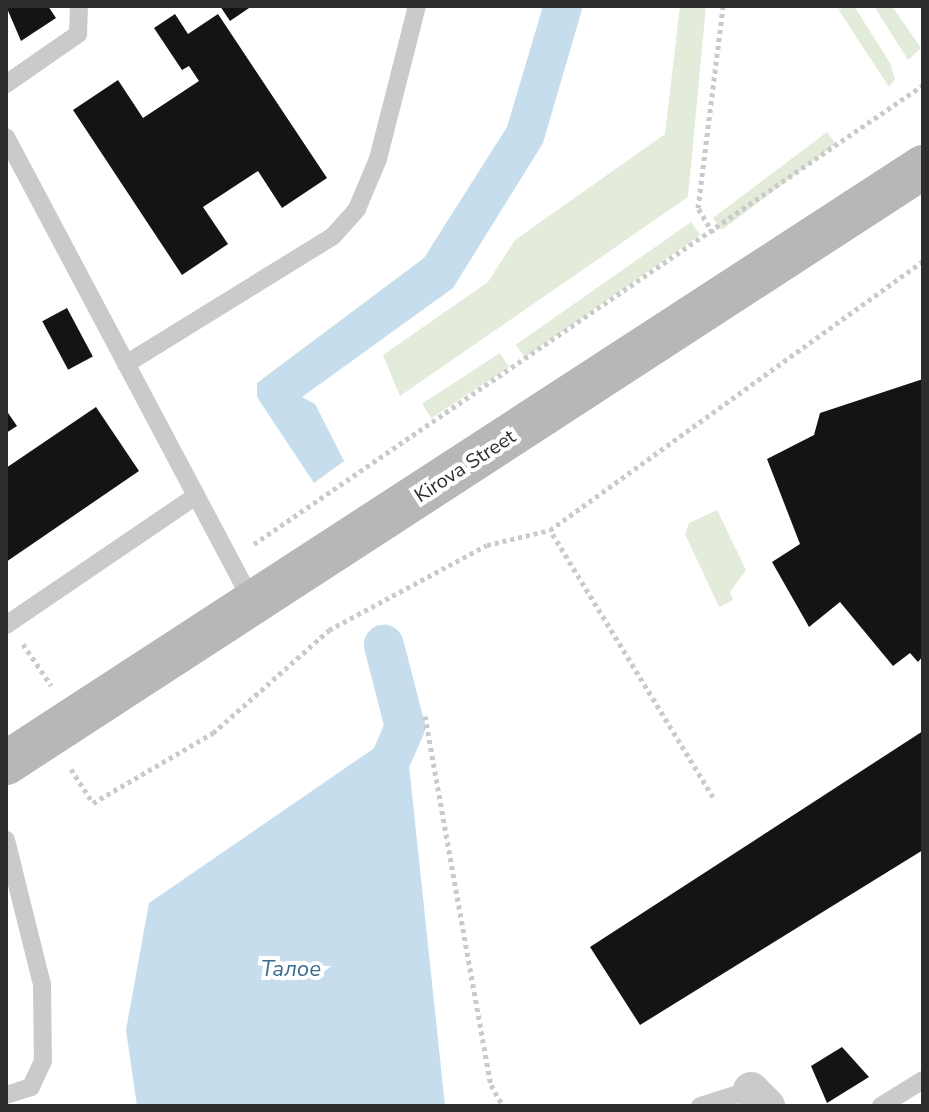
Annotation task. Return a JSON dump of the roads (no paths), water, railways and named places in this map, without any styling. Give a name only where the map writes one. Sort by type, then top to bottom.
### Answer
[{"type":"main road","name":"Kirova Street","points":[[6,763],[923,167]]},
{"type":"lane","points":[[6,84],[78,34],[79,6]]},
{"type":"lane","points":[[126,364],[333,236],[357,209],[378,159],[417,6]]},
{"type":"lane","points":[[6,137],[252,601]]},
{"type":"lane","points":[[6,625],[196,496]]},
{"type":"lane","points":[[6,840],[42,984],[43,1061],[31,1087],[6,1095]]},
{"type":"lane","points":[[881,1106],[923,1080]]},
{"type":"lane","points":[[700,1106],[759,1098]]},
{"type":"water","points":[[543,6],[583,6],[543,143],[453,288],[302,397],[315,404],[344,461],[314,483],[257,397],[257,383],[424,258],[507,127]]},
{"type":"water","name":"Талое","points":[[405,727],[445,1106],[137,1106],[126,1030],[149,903]]},
{"type":"waterway","points":[[383,777],[405,727],[384,645]]}]
